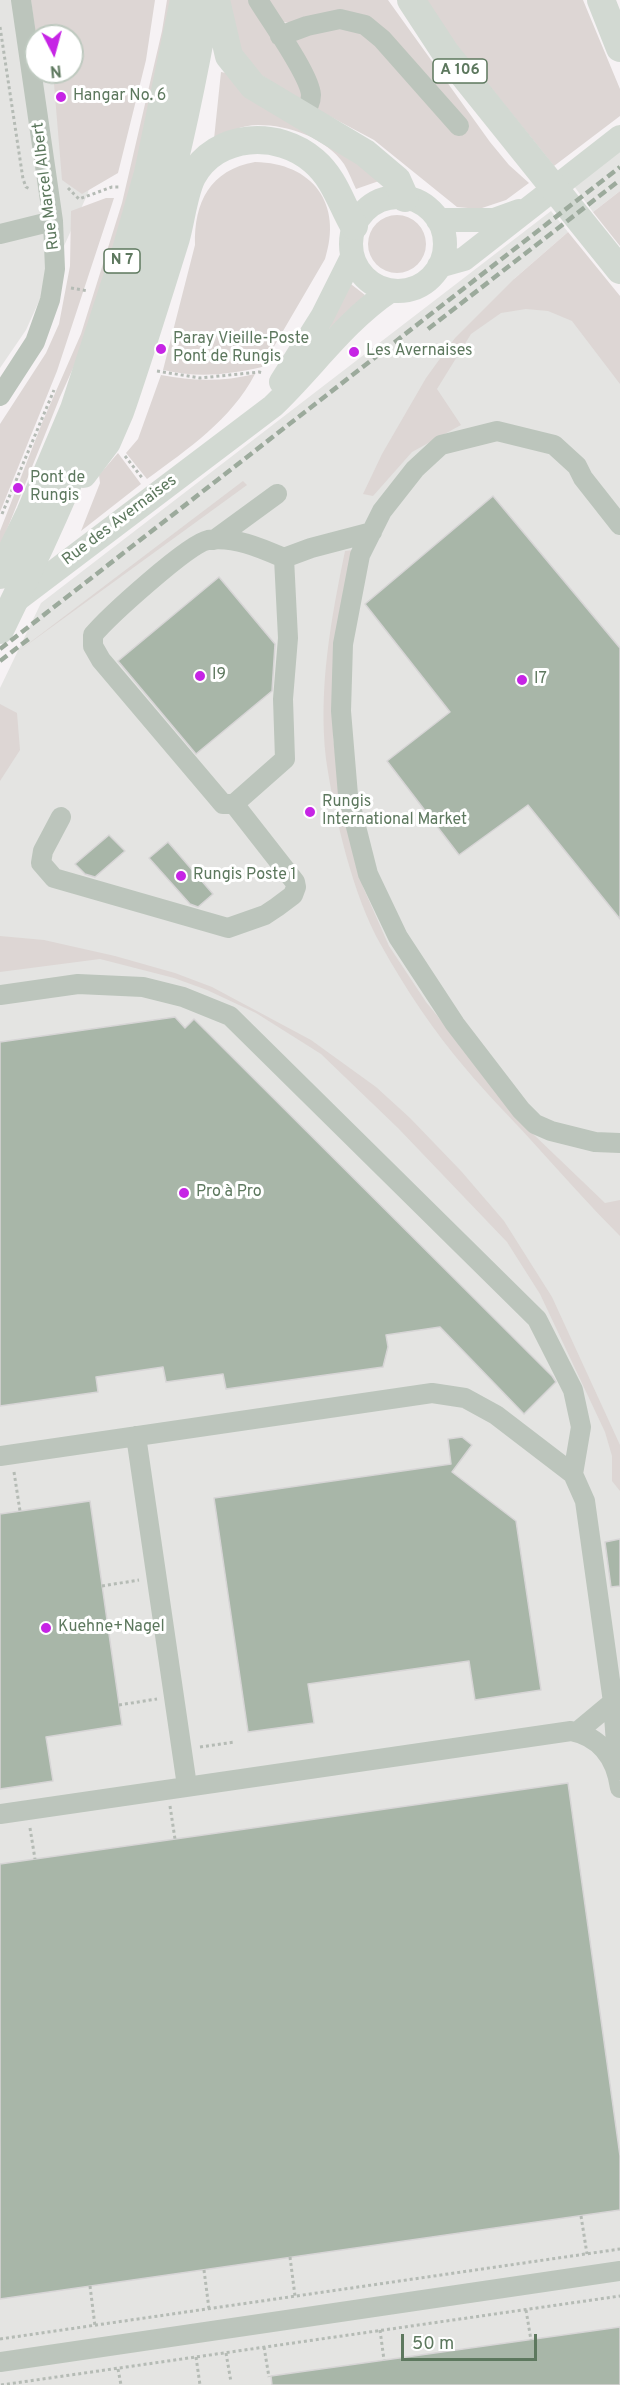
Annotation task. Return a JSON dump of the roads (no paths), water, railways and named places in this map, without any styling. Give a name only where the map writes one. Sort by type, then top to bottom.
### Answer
[{"type":"highway","name":"N 7","points":[[0,575],[11,513],[74,409],[126,250],[155,142],[184,0]]},
{"type":"highway","name":"N 7","points":[[0,630],[63,495],[98,412],[156,234],[179,137],[207,0]]},
{"type":"highway","points":[[216,0],[225,43],[235,65],[253,86],[301,116],[334,133],[384,167],[397,180],[405,198]]},
{"type":"highway","name":"A 106","points":[[411,0],[445,52],[620,270]]},
{"type":"highway","points":[[601,0],[620,48]]},
{"type":"highway","points":[[63,495],[102,449],[120,412],[181,222],[191,178],[201,164],[222,148],[238,142],[276,140],[313,160],[323,171],[336,187],[354,226]]},
{"type":"main road","points":[[439,266],[464,259],[620,136]]},
{"type":"main road","points":[[389,198],[405,198],[429,209],[438,220],[444,235],[444,251],[439,266],[430,278],[419,286],[405,291],[390,291],[377,287],[357,269],[352,257],[350,241],[354,226],[362,213],[374,203],[389,198]]},
{"type":"main road","points":[[438,220],[494,220],[530,207]]},
{"type":"main road","name":"Rue des Avernaises","points":[[239,430],[286,376],[327,309],[352,257]]},
{"type":"main road","name":"Rue des Avernaises","points":[[0,612],[273,406],[294,387],[362,311],[390,291]]},
{"type":"street","name":"Rue Marcel Albert","points":[[0,396],[35,342],[50,300],[55,269],[53,221],[21,0]]},
{"type":"street","points":[[258,0],[303,72],[311,94],[309,107],[301,116]]},
{"type":"street","points":[[280,36],[307,26],[340,19],[365,25],[382,39],[459,126]]},
{"type":"street","points":[[0,234],[53,221]]},
{"type":"street","points":[[620,525],[582,478],[577,466],[554,445],[497,432],[441,445],[415,469],[382,511],[360,555],[343,644],[341,711],[348,795],[368,874],[398,937],[455,1024],[521,1110],[535,1124],[595,1143],[620,1143]]},
{"type":"street","points":[[214,540],[276,494]]},
{"type":"street","points":[[284,558],[288,638],[284,699],[285,759],[234,804],[223,804],[101,660],[93,646],[93,635],[122,604],[187,552],[206,541],[236,542],[284,558],[311,548],[372,532]]},
{"type":"street","points":[[61,817],[44,851],[41,863],[54,878],[228,928],[270,912],[293,895],[296,887],[295,882],[234,804]]},
{"type":"street","points":[[0,995],[78,984],[143,987],[183,997],[230,1016],[537,1319],[573,1390],[581,1427],[573,1474]]},
{"type":"street","points":[[0,1456],[432,1393],[465,1398],[496,1415],[573,1474],[585,1501],[613,1702],[619,1780]]},
{"type":"street","points":[[136,1436],[187,1786]]},
{"type":"street","points":[[577,1732],[613,1702]]},
{"type":"street","points":[[0,1814],[577,1732],[603,1746],[619,1780]]},
{"type":"street","points":[[0,2362],[620,2271]]},
{"type":"railway","points":[[0,649],[620,167]]},
{"type":"railway","points":[[428,329],[620,180]]},
{"type":"railway","points":[[0,661],[30,638]]},
{"type":"place","name":"Hangar No. 6","points":[[61,97]]},
{"type":"place","name":"Paray Vieille-Poste Pont de Rungis","points":[[161,349]]},
{"type":"place","name":"Les Avernaises","points":[[354,352]]},
{"type":"place","name":"Pont de Rungis","points":[[18,488]]},
{"type":"place","name":"I9","points":[[200,676]]},
{"type":"place","name":"I7","points":[[522,680]]},
{"type":"place","name":"Rungis International Market","points":[[310,812]]},
{"type":"place","name":"Rungis Poste 1","points":[[181,876]]},
{"type":"place","name":"Pro à Pro","points":[[184,1193]]},
{"type":"place","name":"Kuehne+Nagel","points":[[46,1628]]}]
